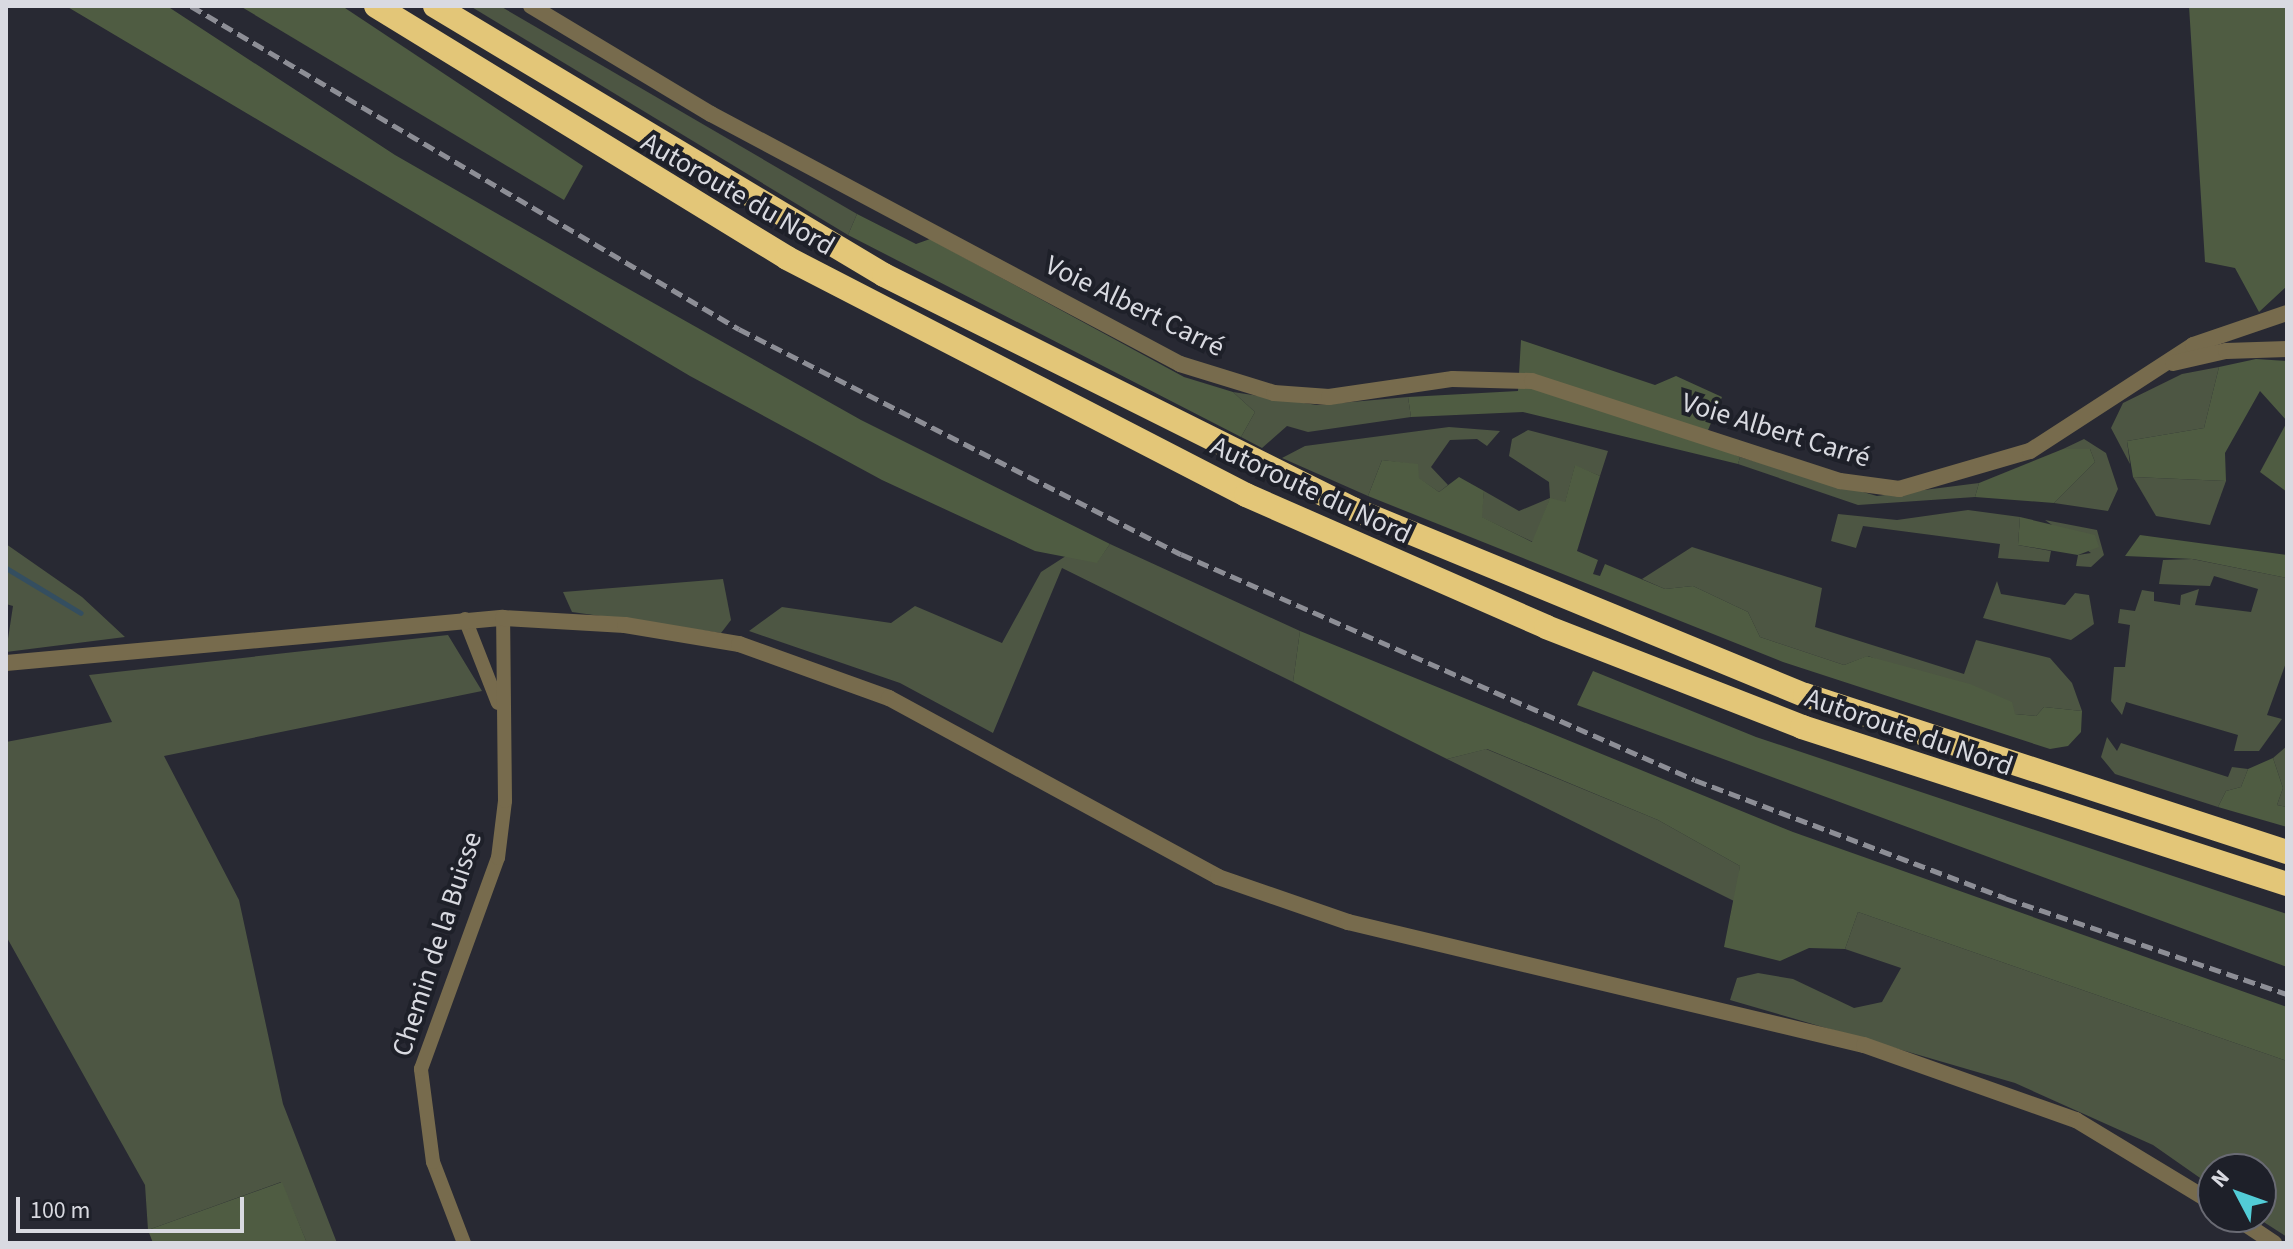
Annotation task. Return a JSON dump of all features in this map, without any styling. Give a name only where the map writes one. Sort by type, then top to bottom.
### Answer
[{"type":"highway","name":"Autoroute du Nord","points":[[376,6],[813,273],[1288,515],[1546,627],[1802,727],[2287,884]]},
{"type":"highway","name":"Autoroute du Nord","points":[[435,6],[884,275],[1339,503],[1805,695],[2287,852]]},
{"type":"street","name":"Voie Albert Carré","points":[[531,6],[711,114],[1180,364],[1274,393],[1329,397],[1453,379],[1532,381],[1840,481],[1899,489],[2030,451],[2216,334],[2287,313]]},
{"type":"street","name":"Voie Albert Carré","points":[[2167,364],[2226,351],[2287,349]]},
{"type":"street","points":[[6,663],[465,619],[503,618],[674,632],[814,669],[961,733],[1218,877],[1348,922],[1864,1045],[2076,1120],[2197,1193]]},
{"type":"street","name":"Chemin de la Buisse","points":[[464,1243],[433,1162],[421,1069],[498,858],[505,801],[499,703],[503,618]]},
{"type":"street","name":"Chemin de la Buisse","points":[[465,619],[499,703]]},
{"type":"green space","points":[[66,6],[167,6],[395,155],[618,283],[861,420],[1110,544],[1097,563],[1035,551],[882,480],[690,376]]},
{"type":"green space","points":[[240,6],[342,6],[583,166],[564,200]]},
{"type":"green space","points":[[470,6],[500,6],[857,214],[848,235]]},
{"type":"green space","points":[[2189,6],[2287,6],[2287,286],[2259,312],[2235,268],[2205,262]]},
{"type":"green space","points":[[857,214],[916,244],[930,239],[1184,377],[1233,392],[1255,412],[1241,437],[848,235]]},
{"type":"green space","points":[[1521,340],[1655,385],[1676,376],[1722,397],[1703,442],[1740,457],[1738,464],[1523,412],[1411,417],[1408,397],[1518,391]]},
{"type":"green space","points":[[2256,359],[2287,361],[2287,421],[2260,391],[2225,453],[2226,481],[2133,477],[2127,441],[2204,428],[2219,367]]},
{"type":"green space","points":[[2219,367],[2204,428],[2127,441],[2130,464],[2111,428],[2123,403],[2182,374]]},
{"type":"green space","points":[[1233,392],[1317,405],[1408,397],[1411,417],[1308,432],[1287,426],[1262,448],[1241,437],[1255,412]]},
{"type":"green space","points":[[2287,422],[2287,492],[2260,472]]},
{"type":"green space","points":[[1449,427],[1500,431],[1487,446],[1477,439],[1450,440],[1431,467],[1448,485],[1439,492],[1418,478],[1418,465],[1382,460],[1368,496],[1282,458],[1305,446]]},
{"type":"green space","points":[[1528,430],[1608,451],[1600,476],[1575,466],[1565,503],[1550,499],[1533,542],[1481,517],[1484,491],[1519,511],[1550,498],[1549,482],[1509,456],[1512,439]]},
{"type":"green space","points":[[2084,439],[2106,453],[2118,489],[2108,511],[2054,503],[2095,462],[2090,449],[2063,449]]},
{"type":"green space","points":[[2063,449],[2090,449],[2095,462],[2054,503],[1975,497],[1979,483]]},
{"type":"green space","points":[[1740,457],[1877,496],[1979,483],[1975,497],[1858,505],[1738,464]]},
{"type":"green space","points":[[1382,460],[1418,464],[1419,478],[1439,492],[1459,477],[1484,491],[1482,517],[1532,542],[1550,498],[1565,502],[1575,465],[1600,476],[1577,551],[1598,560],[1593,574],[1600,576],[1605,564],[1665,589],[1693,586],[1748,612],[1760,637],[1844,665],[1867,656],[1970,684],[2012,702],[2015,714],[2036,716],[2044,707],[2082,711],[2081,732],[2068,746],[2050,749],[1783,662],[1368,496]]},
{"type":"green space","points":[[2133,477],[2226,481],[2210,525],[2156,516]]},
{"type":"green space","points":[[1968,510],[2020,517],[2018,545],[2051,551],[2049,562],[1998,558],[2000,544],[1863,526],[1856,548],[1831,541],[1838,514],[1897,520]]},
{"type":"green space","points":[[2020,517],[2095,535],[2099,547],[2078,555],[2018,545]]},
{"type":"green space","points":[[2045,520],[2097,530],[2104,555],[2091,567],[2076,566],[2078,555],[2091,553]]},
{"type":"green space","points":[[2140,535],[2287,555],[2287,578],[2193,559],[2125,556]]},
{"type":"green space","points":[[6,544],[82,597],[125,637],[6,652],[13,606],[6,604]]},
{"type":"green space","points":[[1110,544],[1300,631],[1293,682],[1062,568],[993,733],[900,683],[749,631],[782,607],[891,623],[915,606],[1002,643],[1041,572],[1069,554],[1097,562]]},
{"type":"green space","points":[[1692,547],[1822,588],[1815,627],[1964,674],[1976,640],[2050,658],[2072,683],[2082,711],[2044,707],[2036,716],[2015,714],[1868,656],[1844,665],[1760,637],[1748,612],[1693,586],[1665,589],[1642,579]]},
{"type":"green space","points":[[2192,559],[2287,578],[2287,660],[2267,715],[2282,719],[2259,751],[2234,751],[2238,735],[2126,702],[2122,715],[2111,701],[2114,667],[2125,667],[2130,625],[2118,623],[2120,609],[2135,611],[2142,590],[2154,592],[2154,601],[2180,605],[2181,595],[2199,589],[2195,605],[2251,612],[2258,589],[2214,576],[2210,586],[2159,584],[2163,560]]},
{"type":"green space","points":[[723,579],[731,620],[721,633],[572,612],[563,592]]},
{"type":"green space","points":[[1997,581],[2001,594],[2065,605],[2075,593],[2089,595],[2094,624],[2071,640],[1983,618]]},
{"type":"green space","points":[[1300,631],[1793,832],[2287,1007],[2287,1061],[1858,912],[1845,949],[1809,948],[1780,961],[1724,947],[1740,866],[1658,820],[1487,749],[1447,759],[1293,682]]},
{"type":"green space","points":[[448,635],[482,691],[164,756],[239,900],[283,1104],[337,1243],[307,1243],[281,1182],[148,1230],[145,1185],[6,936],[6,742],[112,722],[89,675]]},
{"type":"green space","points":[[1593,671],[1756,737],[2287,914],[2287,967],[1577,705]]},
{"type":"green space","points":[[2107,737],[2117,751],[2121,743],[2228,777],[2232,767],[2248,769],[2241,787],[2226,791],[2218,807],[2115,774],[2101,757]]},
{"type":"green space","points":[[2287,746],[2287,807],[2277,805],[2283,788],[2273,758]]},
{"type":"green space","points":[[1486,749],[1658,820],[1740,866],[1736,902],[1447,759]]},
{"type":"green space","points":[[2273,758],[2283,788],[2277,805],[2287,807],[2287,827],[2218,807],[2226,791],[2241,787],[2248,769]]},
{"type":"green space","points":[[1858,912],[2287,1061],[2287,1237],[2277,1231],[2277,1153],[2197,1153],[2197,1176],[2153,1145],[2015,1083],[1730,1000],[1737,978],[1758,973],[1793,979],[1854,1008],[1882,1002],[1901,968],[1845,949]]},
{"type":"green space","points":[[282,1182],[307,1243],[153,1243],[148,1230]]},
{"type":"waterway","points":[[6,568],[81,613]]},
{"type":"railway","points":[[191,6],[739,329],[1181,554],[1695,780],[2005,898],[2287,994]]}]
